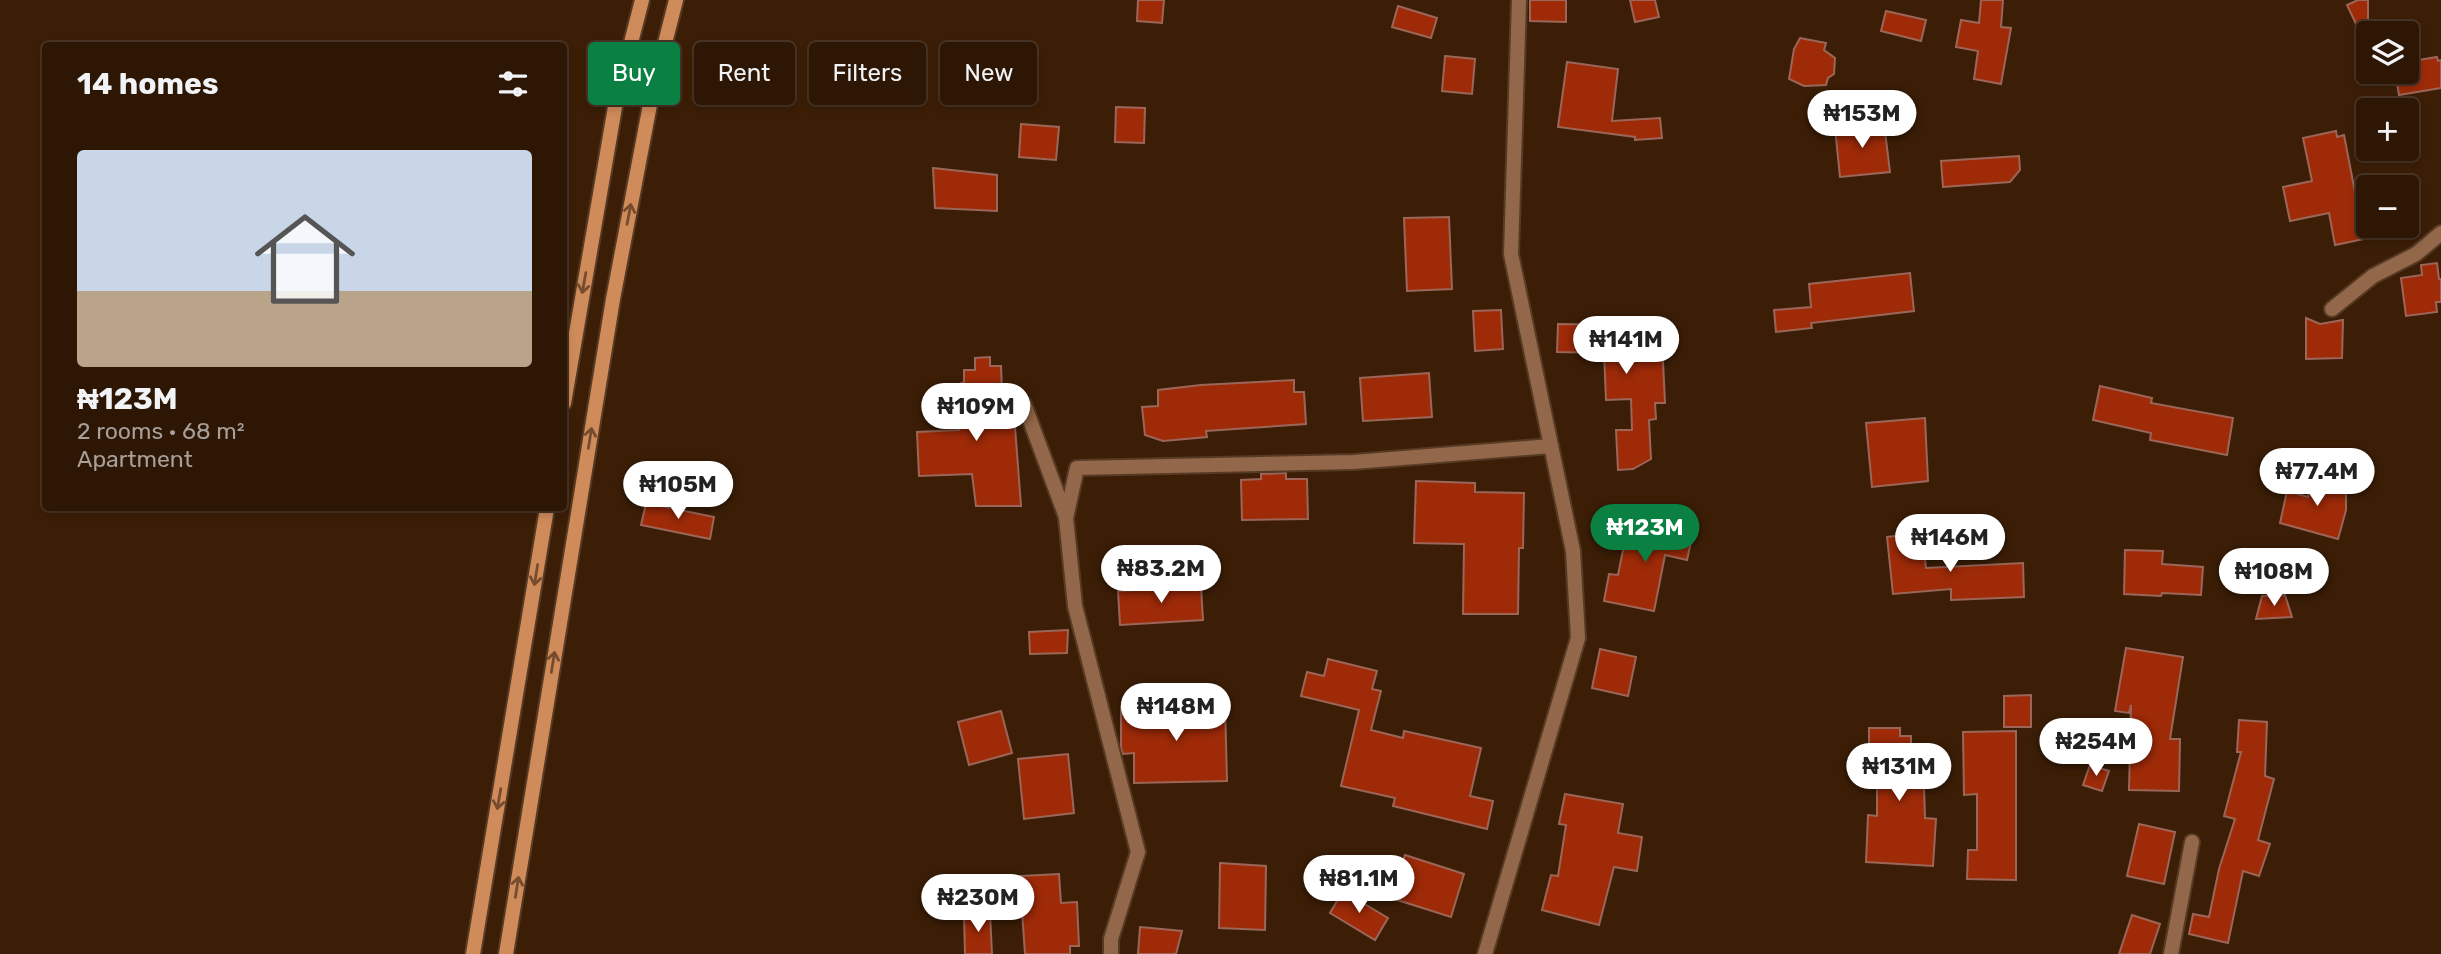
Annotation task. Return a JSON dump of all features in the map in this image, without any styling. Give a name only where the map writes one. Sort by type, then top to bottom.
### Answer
[{"type":"main road","points":[[567,386],[616,101],[642,0]]},
{"type":"main road","points":[[506,954],[613,299],[652,94],[676,0]]},
{"type":"main road","points":[[473,954],[547,511]]},
{"type":"street","points":[[1485,954],[1578,638],[1573,551],[1511,254],[1519,0]]},
{"type":"street","points":[[2332,309],[2373,276],[2416,254],[2441,233]]},
{"type":"street","points":[[1024,404],[1066,518],[1075,606],[1138,852],[1111,939],[1111,954]]},
{"type":"street","points":[[1066,518],[1077,468],[1354,462],[1551,446]]},
{"type":"street","points":[[2171,954],[2192,842]]},
{"type":"building","points":[[1138,0],[1164,0],[1162,23],[1137,21]]},
{"type":"building","points":[[1530,0],[1566,0],[1566,22],[1530,21]]},
{"type":"building","points":[[1630,0],[1655,0],[1659,17],[1635,22]]},
{"type":"building","points":[[1981,0],[2003,0],[2001,27],[2011,28],[2001,84],[1974,79],[1978,51],[1956,47],[1961,20],[1979,23]]},
{"type":"building","points":[[2358,0],[2368,0],[2368,21],[2356,21],[2356,24],[2347,5]]},
{"type":"building","points":[[1398,6],[1437,18],[1431,38],[1392,27]]},
{"type":"building","points":[[1886,11],[1926,20],[1921,41],[1881,31]]},
{"type":"building","points":[[1800,38],[1826,43],[1824,50],[1835,58],[1834,74],[1828,78],[1826,85],[1804,86],[1789,79],[1794,49]]},
{"type":"building","points":[[1445,56],[1475,59],[1472,94],[1442,91]]},
{"type":"building","points":[[2437,57],[2438,61],[2441,60],[2441,88],[2399,95],[2397,84],[2419,84],[2419,60]]},
{"type":"building","points":[[1567,62],[1618,69],[1612,121],[1660,118],[1662,138],[1635,140],[1635,137],[1558,127]]},
{"type":"building","points":[[1116,107],[1145,108],[1144,143],[1115,142]]},
{"type":"building","points":[[1884,123],[1890,172],[1840,177],[1835,128]]},
{"type":"building","points":[[1021,124],[1059,127],[1056,160],[1019,157]]},
{"type":"building","points":[[2336,131],[2337,137],[2344,135],[2356,197],[2356,238],[2364,239],[2335,245],[2329,213],[2290,221],[2283,187],[2312,181],[2303,138]]},
{"type":"building","points":[[2019,156],[2020,170],[2010,182],[1943,187],[1941,161]]},
{"type":"building","points":[[933,168],[997,175],[997,211],[935,208]]},
{"type":"building","points":[[1449,217],[1452,289],[1407,291],[1404,218]]},
{"type":"building","points":[[2437,263],[2441,279],[2441,302],[2436,302],[2437,312],[2406,316],[2401,278],[2422,275],[2421,265]]},
{"type":"building","points":[[1910,273],[1914,311],[1811,323],[1812,328],[1776,332],[1774,310],[1811,307],[1809,284]]},
{"type":"building","points":[[1501,310],[1503,349],[1475,351],[1473,311]]},
{"type":"building","points":[[2306,318],[2320,324],[2343,320],[2342,358],[2306,359]]},
{"type":"building","points":[[1661,320],[1665,403],[1655,403],[1656,419],[1649,420],[1651,459],[1633,469],[1618,470],[1616,430],[1632,430],[1631,399],[1606,400],[1604,353],[1557,352],[1558,324],[1629,325],[1629,321]]},
{"type":"building","points":[[990,357],[990,366],[1001,366],[1002,390],[992,390],[994,428],[1015,427],[1021,506],[976,506],[972,474],[919,476],[917,432],[959,430],[958,385],[964,382],[964,370],[975,370],[975,358]]},
{"type":"building","points":[[1429,373],[1432,417],[1363,421],[1360,378]]},
{"type":"building","points":[[1294,380],[1294,392],[1304,392],[1306,424],[1206,431],[1207,437],[1163,441],[1145,435],[1142,407],[1158,406],[1158,390]]},
{"type":"building","points":[[2100,386],[2152,398],[2151,403],[2233,418],[2227,455],[2150,440],[2151,433],[2093,420]]},
{"type":"building","points":[[1925,418],[1928,481],[1872,487],[1866,423]]},
{"type":"building","points":[[1286,473],[1286,479],[1307,479],[1308,519],[1242,520],[1241,480],[1261,479],[1261,474]]},
{"type":"building","points":[[2311,476],[2346,485],[2346,510],[2338,539],[2280,523],[2287,491],[2308,497]]},
{"type":"building","points":[[1416,481],[1475,483],[1475,492],[1524,493],[1523,548],[1519,548],[1518,614],[1463,614],[1464,544],[1414,543]]},
{"type":"building","points":[[646,503],[714,517],[710,539],[641,525]]},
{"type":"building","points":[[1629,520],[1693,533],[1687,560],[1665,555],[1654,611],[1604,601],[1609,574],[1618,575]]},
{"type":"building","points":[[1922,533],[1926,568],[2023,563],[2024,597],[1951,600],[1951,589],[1893,594],[1887,537]]},
{"type":"building","points":[[2125,550],[2163,551],[2162,564],[2203,567],[2201,595],[2124,594]]},
{"type":"building","points":[[1201,586],[1203,620],[1120,625],[1118,591]]},
{"type":"building","points":[[2285,595],[2292,617],[2256,619],[2262,596]]},
{"type":"building","points":[[1068,630],[1067,653],[1030,654],[1029,632]]},
{"type":"building","points":[[2126,648],[2183,657],[2170,739],[2180,739],[2179,791],[2129,790],[2131,705],[2129,713],[2115,711]]},
{"type":"building","points":[[1600,649],[1636,657],[1628,696],[1592,688]]},
{"type":"building","points":[[1328,659],[1377,671],[1372,689],[1381,691],[1371,730],[1403,738],[1404,731],[1481,748],[1470,796],[1493,801],[1487,829],[1393,806],[1395,798],[1341,786],[1359,710],[1301,696],[1307,672],[1324,676]]},
{"type":"building","points":[[2031,695],[2031,727],[2004,727],[2004,696]]},
{"type":"building","points":[[1225,705],[1227,781],[1134,783],[1134,753],[1123,754],[1121,748],[1121,707]]},
{"type":"building","points":[[1001,711],[1012,753],[969,765],[958,722]]},
{"type":"building","points":[[2239,720],[2267,722],[2265,776],[2274,779],[2258,840],[2270,844],[2259,876],[2243,871],[2228,943],[2189,934],[2193,914],[2209,917],[2219,869],[2235,819],[2224,816],[2241,752],[2237,752]]},
{"type":"building","points":[[1869,728],[1900,728],[1900,736],[1911,736],[1911,752],[1923,752],[1925,818],[1936,819],[1933,866],[1866,862],[1868,815],[1877,816],[1877,775],[1869,775]]},
{"type":"building","points":[[2016,731],[2016,880],[1967,879],[1968,850],[1977,850],[1977,794],[1964,795],[1963,732]]},
{"type":"building","points":[[1068,754],[1074,813],[1024,819],[1018,759]]},
{"type":"building","points":[[2090,765],[2109,771],[2102,791],[2083,785]]},
{"type":"building","points":[[1565,794],[1623,804],[1618,833],[1642,837],[1637,871],[1614,867],[1599,925],[1542,910],[1551,875],[1558,876],[1566,825],[1559,824]]},
{"type":"building","points":[[2139,824],[2175,832],[2164,884],[2127,876]]},
{"type":"building","points":[[1405,855],[1464,874],[1451,917],[1391,898]]},
{"type":"building","points":[[1220,863],[1266,866],[1265,930],[1219,928]]},
{"type":"building","points":[[1059,874],[1061,903],[1077,902],[1079,946],[1070,946],[1070,954],[1025,954],[1022,911],[1007,913],[1004,877]]},
{"type":"building","points":[[1343,891],[1388,918],[1375,940],[1330,913]]},
{"type":"building","points":[[990,913],[992,954],[965,954],[964,915]]},
{"type":"building","points":[[2132,915],[2160,924],[2150,954],[2119,954]]},
{"type":"building","points":[[1140,927],[1182,931],[1176,954],[1138,954]]}]
